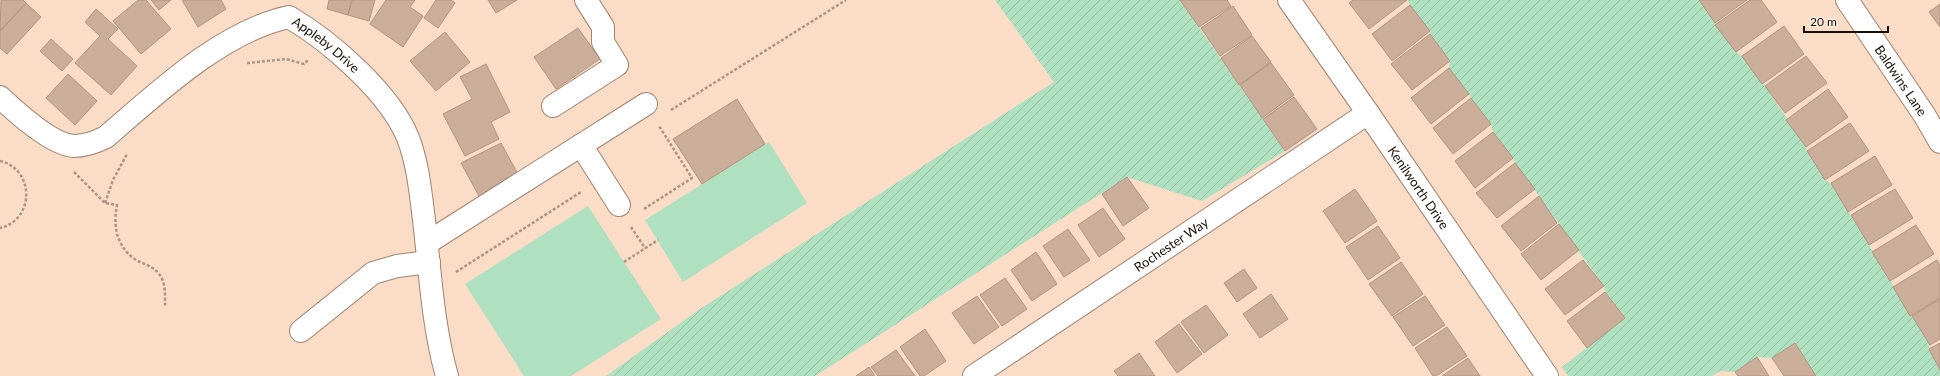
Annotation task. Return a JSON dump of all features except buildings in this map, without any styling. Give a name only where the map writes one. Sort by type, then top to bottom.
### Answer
[{"type":"street","points":[[553,106],[617,65],[603,42],[603,27],[586,0]]},
{"type":"street","name":"Kenilworth Drive","points":[[1289,0],[1368,113],[1547,376]]},
{"type":"street","name":"Baldwins Lane","points":[[1847,0],[1925,116],[1940,142]]},
{"type":"street","name":"Appleby Drive","points":[[0,97],[22,118],[54,138],[73,146],[92,144],[106,137],[183,71],[235,38],[292,8],[324,42],[374,87],[393,111],[408,138],[418,172],[438,345],[447,376]]},
{"type":"street","points":[[301,331],[373,273],[397,266],[428,253],[581,145],[651,112]]},
{"type":"street","name":"Rochester Way","points":[[974,376],[1368,113]]},
{"type":"street","points":[[581,145],[619,205]]},
{"type":"path","points":[[640,211],[692,178],[651,112],[846,0]]},
{"type":"path","points":[[244,63],[257,60],[286,59],[304,64],[324,42]]},
{"type":"path","points":[[54,138],[56,160],[80,176],[105,203],[117,205],[114,220],[116,233],[122,246],[134,258],[150,265],[160,274],[165,286],[165,306]]},
{"type":"path","points":[[105,203],[113,180],[128,152]]},
{"type":"path","points":[[0,161],[12,165],[20,173],[25,183],[27,194],[26,205],[20,215],[12,223],[0,228]]},
{"type":"path","points":[[432,288],[602,178]]},
{"type":"path","points":[[624,262],[658,240]]},
{"type":"green space","points":[[995,0],[1180,0],[1285,151],[1202,201],[1127,177],[815,376],[606,376],[700,309],[1054,82]]},
{"type":"green space","points":[[1408,0],[1699,0],[1736,52],[1742,56],[1765,86],[1806,147],[1807,152],[1825,180],[1831,183],[1930,345],[1929,349],[1940,370],[1940,376],[1816,376],[1795,343],[1772,358],[1757,357],[1735,372],[1720,371],[1712,376],[1568,376],[1562,367],[1625,318],[1605,292],[1604,286],[1493,132],[1491,124],[1449,68],[1450,60],[1430,34],[1430,31],[1410,5]]},
{"type":"green space","points":[[769,142],[807,203],[683,282],[645,220]]},
{"type":"green space","points":[[588,206],[661,319],[571,376],[524,376],[465,284]]}]
